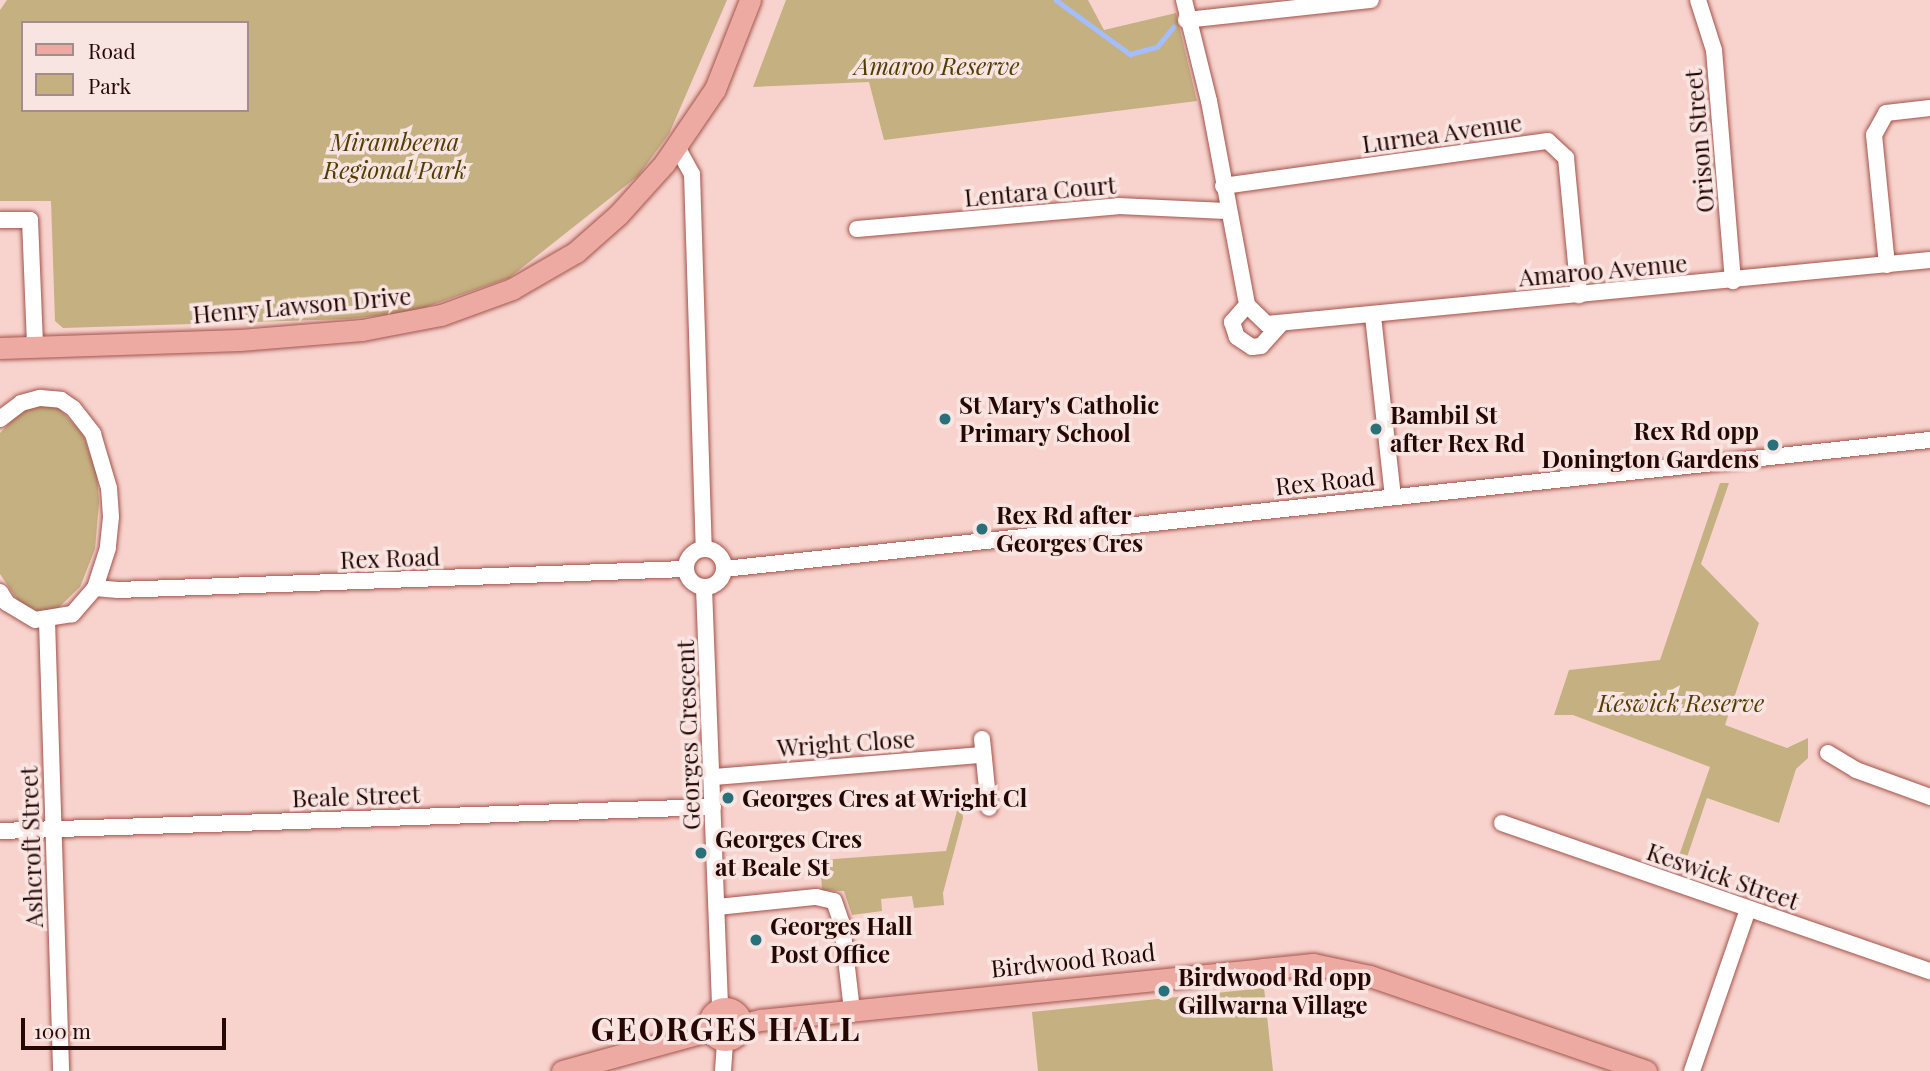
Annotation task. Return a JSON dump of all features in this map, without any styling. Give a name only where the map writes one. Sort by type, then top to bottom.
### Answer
[{"type":"main road","name":"Henry Lawson Drive","points":[[0,348],[295,337],[382,327],[461,309],[520,285],[576,252],[631,202],[677,147],[715,89],[750,0]]},
{"type":"main road","name":"Birdwood Road","points":[[741,1025],[852,1010],[1313,964],[1370,975],[1646,1071]]},
{"type":"main road","points":[[562,1071],[718,1036],[735,1038],[741,1025],[735,1009],[720,1008],[713,1015],[718,1036]]},
{"type":"street","points":[[1184,0],[1186,20],[1209,102],[1226,211],[1247,304],[1261,322],[1280,325]]},
{"type":"street","points":[[1186,20],[1371,0]]},
{"type":"street","name":"Orison Street","points":[[1698,0],[1714,50],[1733,281]]},
{"type":"street","points":[[1887,265],[1874,135],[1886,113],[1930,108]]},
{"type":"street","name":"Lurnea Avenue","points":[[1223,186],[1548,141],[1566,158],[1579,295]]},
{"type":"street","points":[[677,147],[692,174],[704,549]]},
{"type":"street","name":"Lentara Court","points":[[857,229],[1118,206],[1226,211]]},
{"type":"street","points":[[0,220],[30,220],[35,347]]},
{"type":"street","name":"Amaroo Avenue","points":[[1280,325],[1930,260]]},
{"type":"street","points":[[1247,304],[1232,322],[1237,337],[1252,346],[1261,345],[1280,325]]},
{"type":"street","points":[[1373,316],[1393,497]]},
{"type":"street","points":[[0,419],[21,403],[50,397],[73,408],[86,421],[104,467],[111,517],[108,548],[95,587],[72,614],[47,621],[24,616],[0,592]]},
{"type":"street","name":"Rex Road","points":[[724,569],[1930,440]]},
{"type":"street","points":[[704,549],[716,553],[724,569],[718,583],[704,588],[693,584],[686,569],[691,555],[704,549]]},
{"type":"street","name":"Rex Road","points":[[95,587],[118,590],[686,569]]},
{"type":"street","name":"Georges Crescent","points":[[704,588],[720,1008]]},
{"type":"street","name":"Ashcroft Street","points":[[47,621],[61,1071]]},
{"type":"street","name":"Wright Close","points":[[713,777],[982,747],[989,808]]},
{"type":"street","points":[[1828,753],[1856,770],[1930,797]]},
{"type":"street","name":"Beale Street","points":[[0,831],[713,807]]},
{"type":"street","name":"Keswick Street","points":[[1502,823],[1930,971]]},
{"type":"street","points":[[717,907],[816,897],[834,901],[842,924],[852,1010]]},
{"type":"street","points":[[1692,1071],[1748,909]]},
{"type":"street","points":[[718,1036],[723,1071]]},
{"type":"green space","name":"Mirambeena Regional Park","points":[[7,0],[727,0],[669,134],[638,176],[509,278],[412,312],[348,319],[63,328],[55,321],[51,201],[0,201],[0,10]]},
{"type":"green space","name":"Amaroo Reserve","points":[[786,0],[1088,0],[1104,30],[1176,13],[1197,101],[884,140],[869,82],[753,87]]},
{"type":"green space","points":[[38,404],[58,407],[83,434],[97,474],[99,503],[95,549],[80,587],[57,609],[40,612],[19,602],[0,574],[0,433],[22,410]]},
{"type":"green space","name":"Keswick Reserve","points":[[1720,483],[1729,483],[1701,564],[1759,623],[1725,725],[1787,748],[1808,738],[1808,758],[1796,769],[1779,823],[1707,798],[1683,869],[1675,867],[1710,767],[1573,715],[1554,715],[1569,670],[1660,660]]},
{"type":"green space","points":[[960,800],[963,818],[943,893],[944,905],[914,908],[912,896],[881,899],[882,911],[852,915],[844,891],[822,890],[820,860],[946,851]]},
{"type":"green space","points":[[1264,988],[1273,1071],[1038,1071],[1032,1012]]},
{"type":"waterway","points":[[1056,0],[1130,54],[1157,47],[1173,27]]},
{"type":"place","name":"St Mary's Catholic Primary School","points":[[945,419]]},
{"type":"place","name":"Bambil St after Rex Rd","points":[[1376,429]]},
{"type":"place","name":"Rex Rd opp Donington Gardens","points":[[1773,445]]},
{"type":"place","name":"Rex Rd after Georges Cres","points":[[982,529]]},
{"type":"place","name":"Georges Cres at Wright Cl","points":[[728,798]]},
{"type":"place","name":"Georges Cres at Beale St","points":[[701,853]]},
{"type":"place","name":"Georges Hall Post Office","points":[[756,940]]},
{"type":"place","name":"Birdwood Rd opp Gillwarna Village","points":[[1164,991]]},
{"type":"district","name":"GEORGES HALL","points":[[726,1028]]}]
